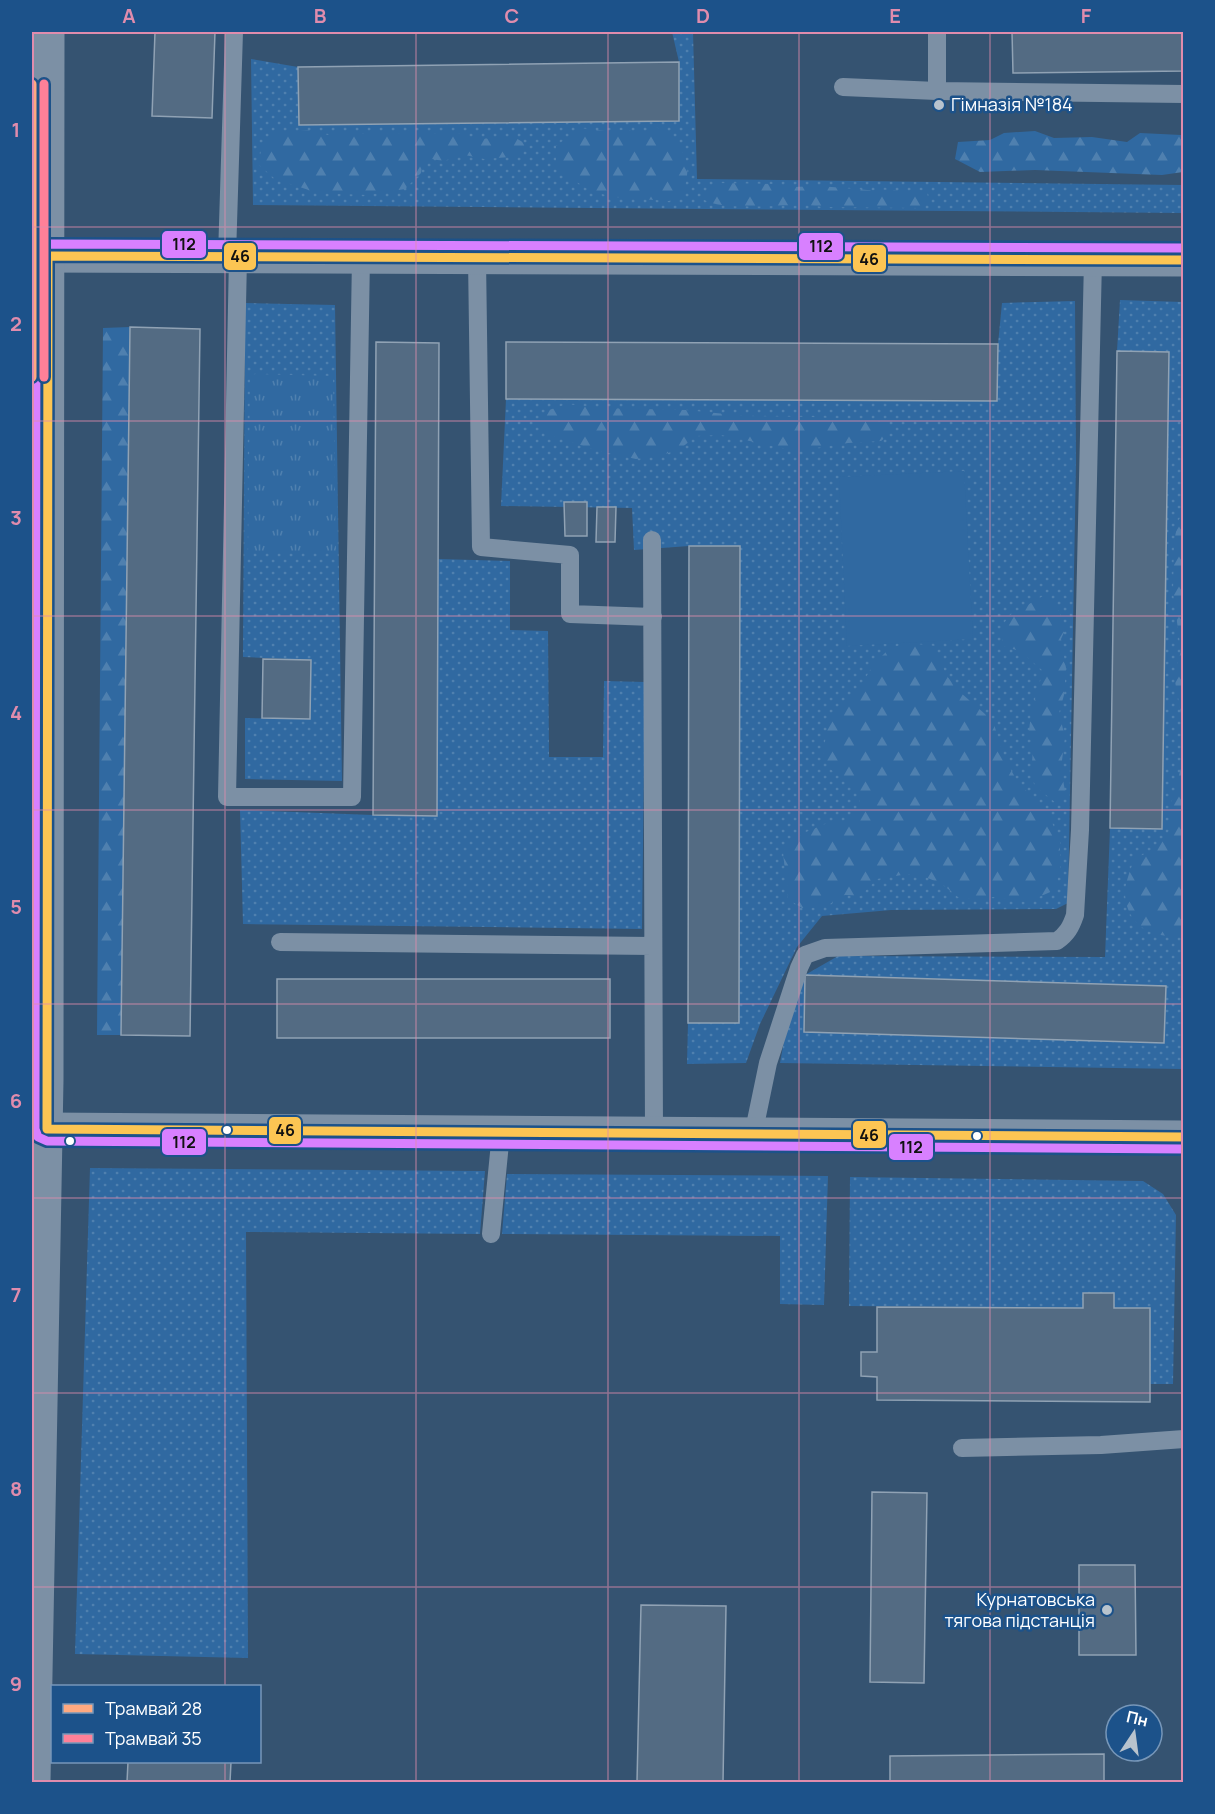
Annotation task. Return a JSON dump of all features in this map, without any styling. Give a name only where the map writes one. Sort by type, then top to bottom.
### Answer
[{"type":"street","points":[[34,1782],[47,1128],[40,256],[48,32]]},
{"type":"street","points":[[40,256],[1184,260]]},
{"type":"street","points":[[47,1128],[1184,1137]]},
{"type":"lane","points":[[234,32],[227,797],[352,797],[361,257]]},
{"type":"lane","points":[[937,32],[937,91]]},
{"type":"lane","points":[[843,87],[937,91],[1184,94]]},
{"type":"lane","points":[[477,258],[481,547],[570,555],[570,614],[653,617]]},
{"type":"lane","points":[[753,1135],[768,1063],[805,955],[825,948],[1057,941],[1071,927],[1074,915],[1080,830],[1093,260]]},
{"type":"lane","points":[[652,540],[654,1134]]},
{"type":"lane","points":[[280,942],[653,946]]},
{"type":"lane","points":[[491,1234],[501,1133]]},
{"type":"lane","points":[[962,1448],[1101,1445],[1184,1439]]},
{"type":"green space","points":[[672,32],[693,32],[697,179],[1183,185],[1183,213],[253,205],[251,59],[298,67],[300,125],[679,121],[679,62]]},
{"type":"green space","points":[[657,127],[675,142],[685,157],[687,173],[682,196],[669,201],[613,197],[591,191],[556,169],[556,146],[580,128],[605,131],[627,130],[640,133]]},
{"type":"green space","points":[[313,130],[328,135],[344,132],[396,134],[412,130],[432,134],[451,131],[477,139],[514,137],[526,144],[522,156],[484,159],[465,155],[443,161],[432,159],[422,165],[421,173],[405,189],[367,195],[318,193],[275,179],[258,164],[261,151],[275,133]]},
{"type":"green space","points":[[1035,131],[1054,138],[1092,137],[1127,142],[1140,133],[1181,135],[1183,133],[1183,172],[1162,175],[1035,170],[980,172],[955,159],[958,142],[990,140],[1004,133]]},
{"type":"green space","points":[[718,183],[820,186],[879,191],[920,190],[927,192],[929,202],[921,208],[803,205],[749,207],[719,205],[701,197],[708,188]]},
{"type":"green space","points":[[1120,300],[1183,302],[1183,1069],[780,1063],[784,1041],[805,975],[838,956],[1105,957],[1110,828],[1162,828],[1169,352],[1117,351]],"holes":[[[805,976],[1166,987],[1164,1043],[804,1026]]]},
{"type":"green space","points":[[1075,301],[1076,462],[1068,903],[1056,909],[891,910],[822,916],[797,947],[760,1024],[746,1063],[687,1064],[688,1023],[738,1023],[740,546],[689,546],[634,550],[632,508],[501,506],[506,399],[997,401],[998,344],[1002,303]]},
{"type":"green space","points":[[245,303],[335,305],[342,781],[245,779],[245,718],[310,719],[311,660],[243,657]]},
{"type":"green space","points":[[130,327],[121,1035],[97,1035],[103,328]]},
{"type":"green space","points":[[250,374],[333,376],[336,553],[248,553]]},
{"type":"green space","points":[[567,404],[598,408],[686,410],[745,416],[865,420],[888,423],[893,431],[881,441],[848,443],[797,451],[721,435],[696,436],[680,449],[659,456],[636,459],[599,451],[546,434],[539,423],[549,410]]},
{"type":"green space","points":[[964,471],[973,639],[847,646],[839,477]]},
{"type":"green space","points":[[1183,513],[1183,724],[1174,676],[1181,651],[1173,593],[1174,542],[1178,521]]},
{"type":"green space","points":[[438,559],[510,561],[510,630],[548,631],[549,757],[603,757],[604,681],[645,682],[642,929],[243,924],[240,810],[436,815]]},
{"type":"green space","points":[[1043,596],[1057,607],[1066,628],[1061,639],[1066,668],[1064,695],[1059,713],[1065,737],[1061,768],[1065,791],[1056,803],[1036,787],[1031,776],[1033,749],[1029,731],[1031,713],[1043,671],[1020,651],[1003,646],[1001,627],[1010,615]]},
{"type":"green space","points":[[908,643],[935,646],[946,675],[961,693],[993,721],[1004,757],[1017,781],[1049,815],[1060,842],[1060,869],[1055,890],[1027,902],[993,897],[977,900],[958,897],[942,884],[923,876],[908,874],[877,879],[860,896],[845,895],[825,907],[802,908],[788,899],[783,847],[806,832],[825,824],[843,821],[860,810],[860,792],[830,769],[823,753],[828,724],[862,684],[873,665],[890,648]]},
{"type":"green space","points":[[1183,761],[1183,935],[1161,935],[1142,928],[1135,921],[1126,903],[1125,891],[1134,859],[1157,848],[1171,828],[1171,804]]},
{"type":"green space","points":[[90,1168],[485,1171],[480,1234],[246,1232],[248,1658],[75,1654]]},
{"type":"green space","points":[[507,1174],[828,1176],[824,1305],[780,1304],[780,1236],[502,1234]]},
{"type":"green space","points":[[850,1177],[1143,1181],[1163,1194],[1176,1215],[1173,1384],[1150,1384],[1150,1308],[1114,1308],[1083,1293],[1083,1308],[849,1306]]},
{"type":"building","points":[[155,32],[215,32],[212,118],[152,116]]},
{"type":"building","points":[[1012,32],[1184,32],[1184,71],[1013,73]]},
{"type":"building","points":[[679,62],[679,121],[299,125],[298,67]]},
{"type":"building","points":[[130,327],[200,329],[190,1036],[121,1035]]},
{"type":"building","points":[[376,342],[439,343],[437,816],[373,815]]},
{"type":"building","points":[[506,342],[998,344],[997,401],[506,399]]},
{"type":"building","points":[[1117,351],[1169,352],[1162,829],[1110,828]]},
{"type":"building","points":[[564,502],[587,502],[587,536],[565,536]]},
{"type":"building","points":[[597,507],[616,507],[615,542],[596,542]]},
{"type":"building","points":[[689,546],[740,546],[739,1023],[688,1023]]},
{"type":"building","points":[[263,659],[311,660],[310,719],[262,718]]},
{"type":"building","points":[[805,975],[1166,986],[1164,1043],[804,1032]]},
{"type":"building","points":[[277,979],[610,979],[610,1038],[277,1038]]},
{"type":"building","points":[[1083,1293],[1114,1293],[1114,1308],[1150,1308],[1150,1402],[877,1400],[877,1377],[861,1376],[861,1352],[877,1352],[877,1307],[1083,1308]]},
{"type":"building","points":[[872,1492],[927,1493],[924,1683],[870,1682]]},
{"type":"building","name":"Курнатовська тягова пiдстанцiя","points":[[1079,1565],[1135,1565],[1136,1655],[1079,1655]]},
{"type":"building","points":[[641,1605],[726,1606],[723,1782],[637,1782]]},
{"type":"building","points":[[1104,1754],[1104,1782],[890,1782],[890,1756]]},
{"type":"building","points":[[128,1763],[231,1763],[230,1782],[127,1782]]},
{"type":"tram line","name":"28","points":[[32,84],[32,377]]},
{"type":"tram line","name":"35","points":[[44,84],[44,377]]},
{"type":"transit line","name":"112","points":[[1184,248],[48,244],[40,247],[36,256],[35,1129],[38,1137],[47,1141],[1184,1149]]},
{"type":"transit line","name":"46","points":[[1184,260],[48,256],[47,1129],[1184,1137]]},
{"type":"place","name":"Гімназія №184","points":[[939,105]]},
{"type":"place","name":"Курнатовська тягова пiдстанцiя","points":[[1107,1610]]}]
